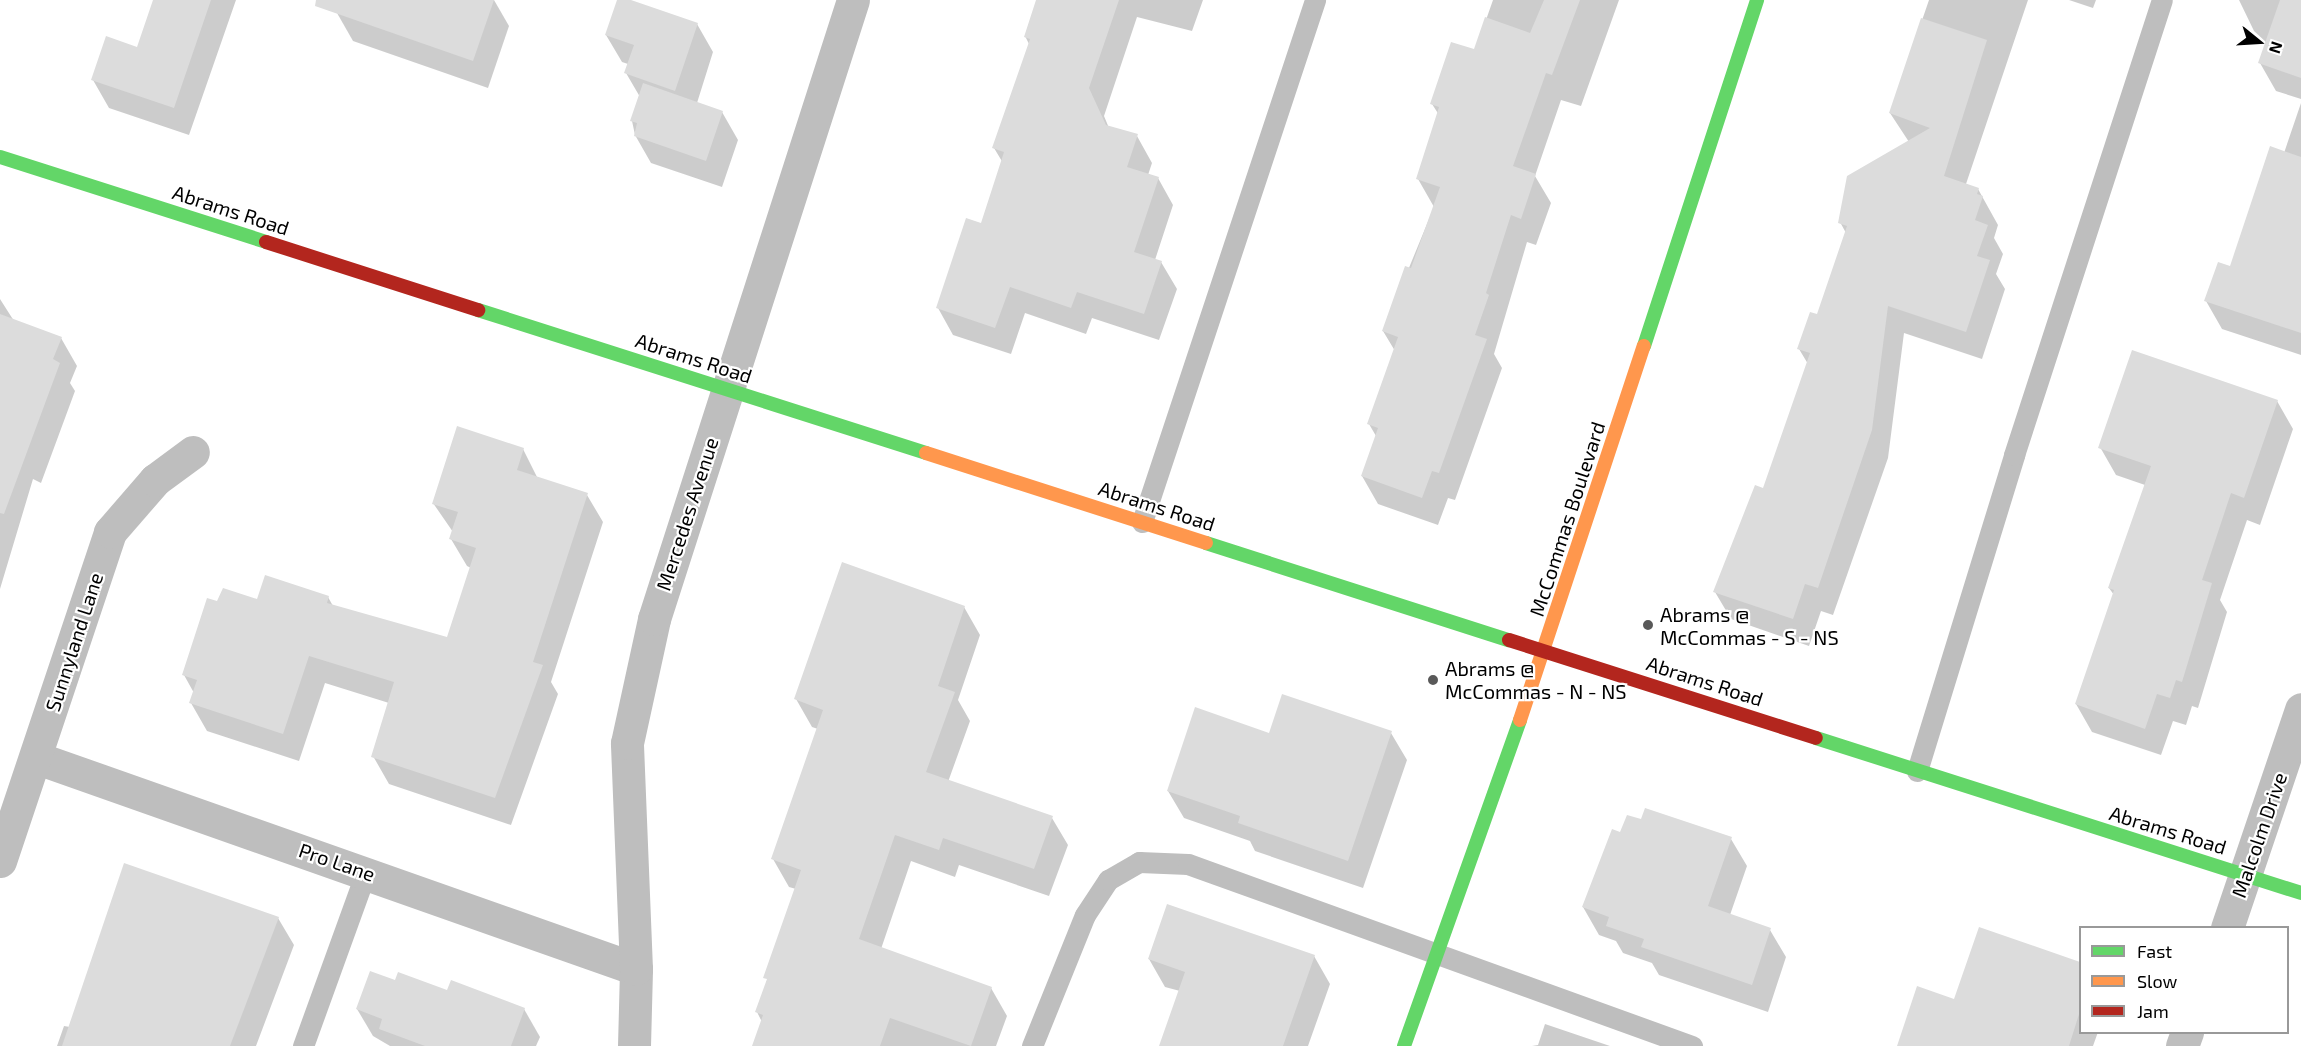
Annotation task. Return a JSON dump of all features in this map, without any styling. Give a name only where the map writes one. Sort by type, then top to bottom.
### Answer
[{"type":"main road","name":"McCommas Boulevard","points":[[1404,1046],[1545,649],[1757,0]]},
{"type":"main road","name":"Abrams Road","points":[[0,157],[1545,649],[1917,771],[2301,893]]},
{"type":"street","name":"Mercedes Avenue","points":[[634,1046],[636,969],[627,743],[654,619],[854,0]]},
{"type":"street","name":"Sunnyland Lane","points":[[0,861],[110,532],[154,480],[194,452]]},
{"type":"street","name":"Malcolm Drive","points":[[2227,926],[2247,875],[2301,709]]},
{"type":"street","name":"Pro Lane","points":[[36,758],[366,872],[636,969]]},
{"type":"lane","points":[[1143,522],[1315,0]]},
{"type":"lane","points":[[1917,771],[2014,455],[2162,0]]},
{"type":"lane","points":[[1032,1046],[1085,915],[1108,880],[1139,862],[1188,864],[1692,1046]]},
{"type":"lane","points":[[303,1046],[366,872]]},
{"type":"building","points":[[153,0],[211,0],[174,108],[91,80],[106,36],[137,47]]},
{"type":"building","points":[[316,0],[494,0],[473,61],[315,6]]},
{"type":"building","points":[[617,0],[631,0],[698,23],[675,91],[624,73],[634,45],[605,35]]},
{"type":"building","points":[[1036,0],[1119,0],[1089,88],[1106,125],[1138,134],[1127,167],[1159,177],[1134,252],[1162,261],[1144,314],[1077,292],[1071,308],[1010,287],[995,328],[936,308],[966,218],[981,223],[1004,152],[992,148],[1030,39],[1024,37]]},
{"type":"building","points":[[1544,0],[1580,0],[1552,75],[1546,73],[1513,166],[1536,174],[1521,219],[1511,215],[1486,293],[1489,295],[1475,335],[1487,339],[1439,473],[1432,471],[1422,498],[1361,476],[1378,428],[1367,424],[1398,337],[1382,331],[1405,266],[1411,268],[1440,187],[1416,179],[1439,107],[1430,104],[1451,42],[1474,49],[1485,17],[1530,33]]},
{"type":"building","points":[[2280,0],[2301,0],[2301,78],[2258,63]]},
{"type":"building","points":[[1921,18],[1987,40],[1944,176],[1979,188],[1977,194],[1983,196],[1975,220],[1988,225],[1977,256],[1990,260],[1966,332],[1888,306],[1872,430],[1818,588],[1805,584],[1793,619],[1713,592],[1755,485],[1763,488],[1810,353],[1797,349],[1810,312],[1817,314],[1847,226],[1838,223],[1847,176],[1930,128],[1889,113]]},
{"type":"building","points":[[643,83],[723,111],[706,161],[634,136],[637,123],[630,121]]},
{"type":"building","points":[[2270,146],[2301,157],[2301,333],[2204,301],[2218,262],[2230,266]]},
{"type":"building","points":[[0,314],[62,337],[53,359],[60,363],[4,514],[0,513]]},
{"type":"building","points":[[2132,350],[2278,400],[2244,498],[2231,493],[2202,580],[2212,583],[2182,682],[2176,680],[2170,698],[2157,694],[2145,729],[2075,704],[2114,590],[2108,588],[2151,466],[2098,448]]},
{"type":"building","points":[[457,426],[524,448],[517,470],[588,493],[533,662],[543,665],[495,798],[371,757],[394,682],[309,656],[283,734],[189,703],[197,680],[182,675],[207,598],[217,601],[223,588],[257,599],[265,575],[329,596],[327,603],[447,637],[476,548],[449,539],[458,512],[432,504]]},
{"type":"building","points":[[842,562],[965,606],[938,686],[955,692],[926,772],[1053,816],[1034,869],[943,838],[939,850],[895,835],[859,939],[992,987],[971,1046],[890,1018],[880,1046],[752,1046],[763,1015],[755,1012],[767,979],[763,978],[801,870],[771,859],[823,710],[794,699]]},
{"type":"building","points":[[1282,694],[1392,731],[1348,861],[1238,823],[1240,816],[1167,791],[1195,707],[1269,733]]},
{"type":"building","points":[[1645,808],[1732,837],[1708,906],[1771,928],[1752,985],[1641,947],[1644,939],[1606,926],[1609,917],[1582,907],[1612,829],[1620,832],[1627,815],[1641,819]]},
{"type":"building","points":[[124,863],[279,917],[230,1046],[62,1046]]},
{"type":"building","points":[[1167,904],[1315,955],[1283,1046],[1159,1046],[1185,972],[1148,959]]},
{"type":"building","points":[[1979,927],[2079,962],[2079,1014],[2069,1046],[1897,1046],[1917,986],[1954,999]]},
{"type":"building","points":[[370,971],[395,980],[398,972],[447,990],[451,980],[525,1008],[511,1046],[425,1046],[379,1029],[382,1019],[356,1009]]},
{"type":"traffic: fast","points":[[1644,346],[1757,0]]},
{"type":"traffic: fast","points":[[0,157],[266,242]]},
{"type":"traffic: fast","points":[[478,310],[926,453]]},
{"type":"traffic: fast","points":[[1206,543],[1509,640]]},
{"type":"traffic: fast","points":[[1404,1046],[1520,720]]},
{"type":"traffic: fast","points":[[1816,738],[2301,893]]},
{"type":"traffic: slow","points":[[1520,720],[1644,346]]},
{"type":"traffic: slow","points":[[926,453],[1206,543]]},
{"type":"traffic: jam","points":[[266,242],[478,310]]},
{"type":"traffic: jam","points":[[1509,640],[1816,738]]},
{"type":"place","name":"Abrams @ McCommas - S - NS","points":[[1648,625]]},
{"type":"place","name":"Abrams @ McCommas - N - NS","points":[[1433,680]]}]
